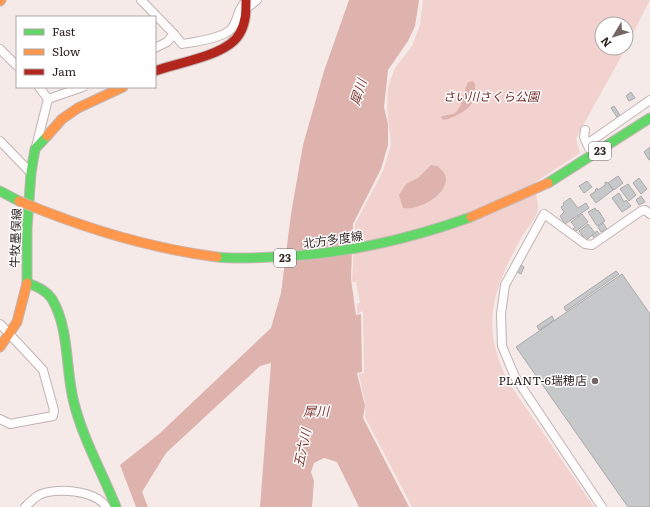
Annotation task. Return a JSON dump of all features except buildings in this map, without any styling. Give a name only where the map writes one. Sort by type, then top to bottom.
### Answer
[{"type":"main road","points":[[156,71],[217,52],[234,42],[244,27],[246,3]]},
{"type":"main road","points":[[35,149],[62,119],[78,108],[121,88]]},
{"type":"main road","name":"北方多度線","points":[[0,191],[19,201],[72,223],[146,246],[222,258],[295,258],[389,243],[442,229],[488,212],[548,183],[650,118]]},
{"type":"main road","name":"牛牧墨俣線","points":[[35,149],[31,173],[27,228],[27,283],[37,286],[47,292],[54,304],[60,321],[77,414],[116,507]]},
{"type":"main road","points":[[0,347],[17,322],[27,283]]},
{"type":"street","points":[[140,0],[182,44],[225,34],[232,28],[241,6],[257,0]]},
{"type":"street","points":[[156,48],[168,42],[174,34]]},
{"type":"street","points":[[0,49],[16,65]]},
{"type":"street","points":[[40,88],[48,99]]},
{"type":"street","points":[[48,99],[80,88]]},
{"type":"street","points":[[35,149],[48,99]]},
{"type":"street","points":[[587,144],[650,100]]},
{"type":"street","points":[[585,130],[584,137],[594,155]]},
{"type":"street","points":[[0,141],[31,173]]},
{"type":"street","points":[[602,507],[515,377],[502,346],[500,314],[502,299],[505,286],[511,272],[544,214],[585,244],[592,245],[641,211],[645,210],[650,214]]},
{"type":"street","points":[[0,324],[43,370],[54,410],[53,416],[10,424],[0,419]]},
{"type":"street","points":[[24,507],[38,495],[52,491],[66,490],[92,496],[106,507]]},
{"type":"green space","name":"さい川さくら公園","points":[[423,0],[650,0],[634,31],[634,16],[594,16],[594,56],[622,56],[576,138],[580,153],[534,183],[538,210],[512,255],[497,291],[493,308],[492,325],[494,343],[509,383],[594,507],[412,507],[365,417],[365,401],[359,374],[364,373],[363,311],[357,314],[357,304],[360,303],[356,282],[352,282],[355,224],[383,171],[391,145],[387,108],[388,87],[395,68],[412,46],[420,25]]},
{"type":"water","name":"犀川","points":[[349,0],[419,0],[415,26],[408,41],[388,70],[384,107],[388,124],[388,145],[381,169],[353,224],[351,279],[356,315],[361,314],[362,372],[357,373],[365,406],[363,418],[409,507],[359,507],[337,462],[324,458],[314,463],[311,472],[314,481],[312,507],[260,507],[271,363],[260,366],[166,453],[142,492],[148,507],[136,507],[120,465],[159,434],[271,328],[281,293],[291,214],[303,145],[324,71]]},
{"type":"water","points":[[473,81],[475,84],[474,99],[468,108],[460,114],[443,120],[441,117],[450,115],[459,109],[468,82]]},
{"type":"water","points":[[431,165],[438,166],[443,172],[446,179],[445,185],[436,196],[423,205],[403,208],[399,195],[406,184],[418,178]]},
{"type":"traffic: fast","points":[[548,183],[650,118]]},
{"type":"traffic: fast","points":[[47,136],[35,149],[31,173],[27,228],[27,283],[38,287],[47,293],[58,311],[62,324],[74,403],[82,430],[116,507]]},
{"type":"traffic: fast","points":[[0,191],[19,201]]},
{"type":"traffic: fast","points":[[217,257],[244,258],[298,256],[348,250],[423,233],[471,217]]},
{"type":"traffic: slow","points":[[47,136],[62,119],[78,108],[121,88]]},
{"type":"traffic: slow","points":[[471,217],[548,183]]},
{"type":"traffic: slow","points":[[19,201],[67,220],[116,236],[166,248],[217,257]]},
{"type":"traffic: slow","points":[[0,347],[17,322],[27,283]]},
{"type":"traffic: jam","points":[[156,71],[214,53],[234,41],[240,33],[245,21],[246,0]]},
{"type":"place","name":"PLANT-6瑞穂店","points":[[595,381]]},
{"type":"water label","name":"五六川","points":[[302,448]]}]
